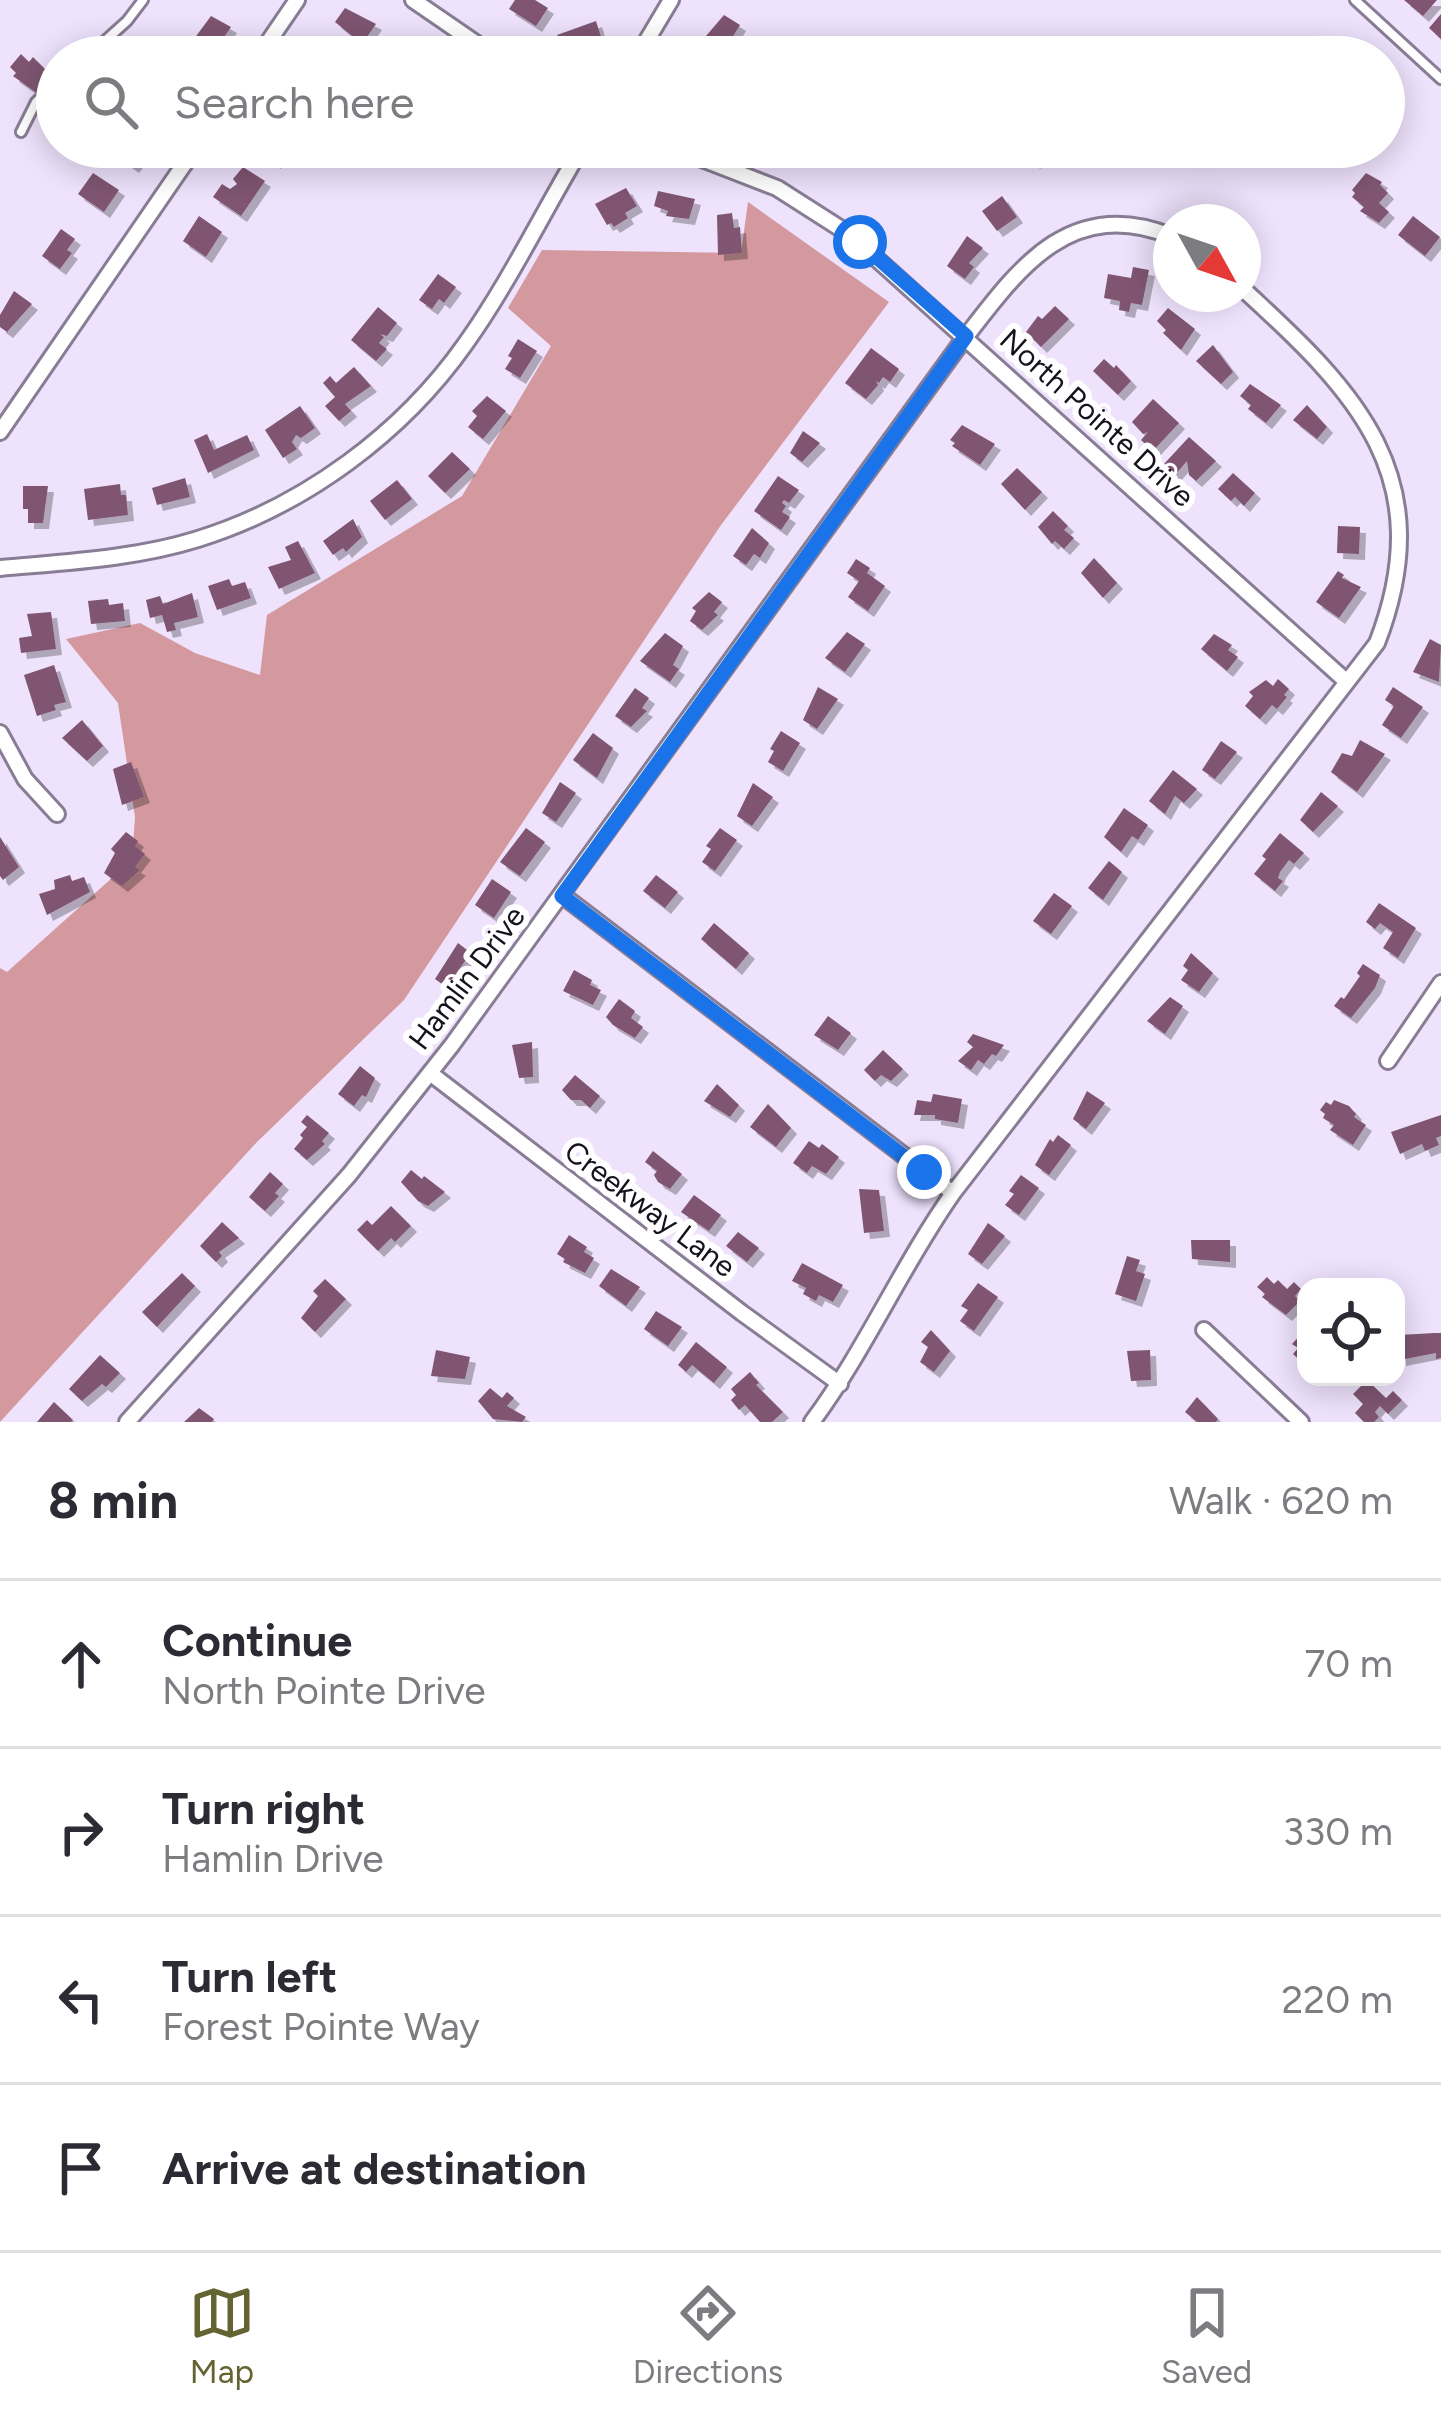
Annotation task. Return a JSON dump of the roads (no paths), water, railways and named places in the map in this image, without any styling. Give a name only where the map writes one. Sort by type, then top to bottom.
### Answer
[{"type":"street","points":[[272,36],[297,0]]},
{"type":"street","points":[[413,0],[465,36]]},
{"type":"street","points":[[650,36],[671,0]]},
{"type":"street","points":[[0,432],[182,168]]},
{"type":"street","points":[[0,568],[106,558],[196,540],[272,509],[349,461],[384,434],[446,371],[489,308],[570,168]]},
{"type":"street","name":"North Pointe Drive","points":[[732,168],[806,205],[883,260],[1347,682]]},
{"type":"street","name":"Hamlin Drive","points":[[127,1422],[349,1175],[430,1072],[1019,269],[1069,235],[1112,224],[1153,229]]},
{"type":"street","points":[[812,1422],[840,1384],[953,1193],[1347,682],[1376,643],[1403,593],[1412,544],[1408,490],[1398,457],[1354,390],[1261,305]]},
{"type":"street","points":[[0,733],[26,779],[57,814]]},
{"type":"street","points":[[562,896],[953,1193]]},
{"type":"street","points":[[1388,1061],[1441,983]]},
{"type":"street","name":"Creekway Lane","points":[[430,1072],[840,1384]]},
{"type":"street","points":[[1204,1330],[1301,1422]]},
{"type":"lane","points":[[110,36],[143,0]]},
{"type":"lane","points":[[1354,0],[1394,36]]},
{"type":"lane","points":[[1405,46],[1441,79]]},
{"type":"lane","points":[[21,132],[36,102]]}]
